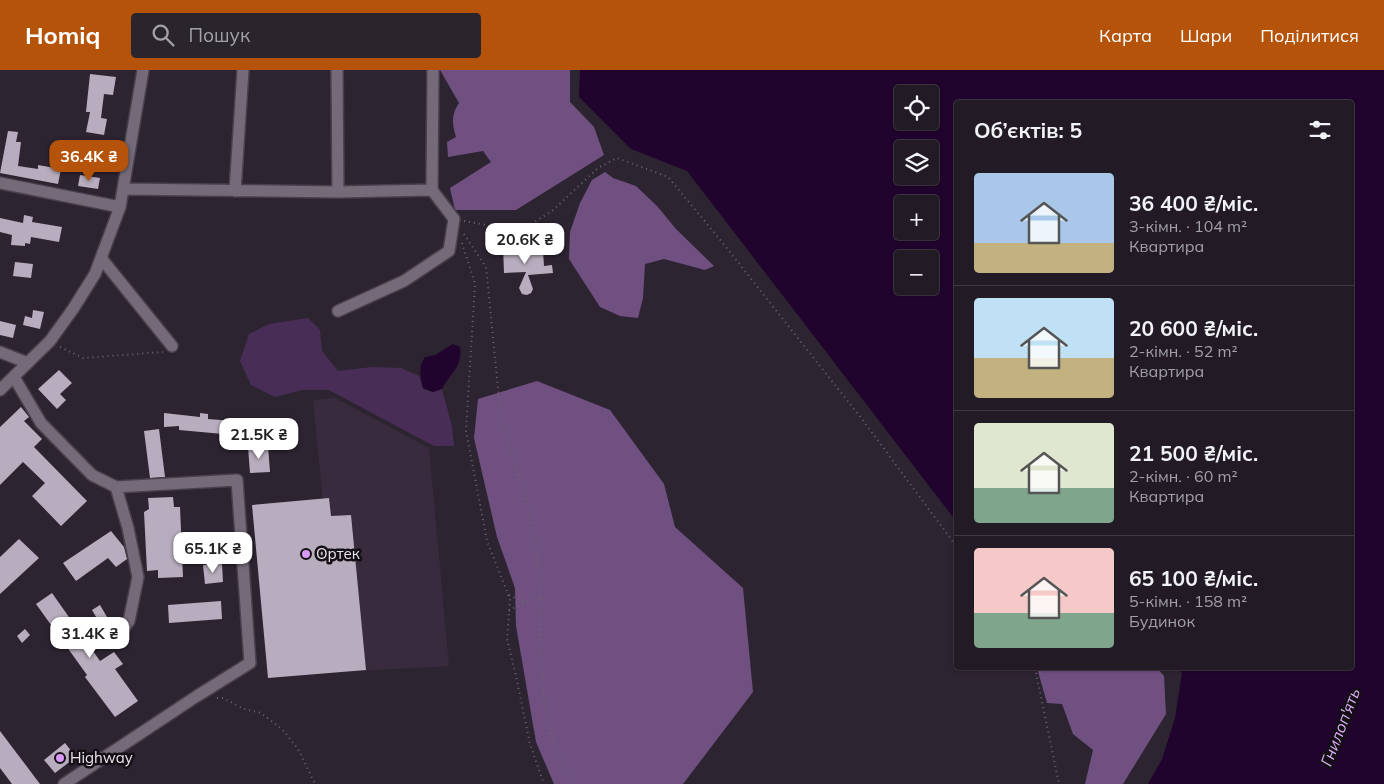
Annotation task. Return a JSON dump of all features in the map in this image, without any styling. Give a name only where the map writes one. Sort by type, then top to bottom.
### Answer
[{"type":"street","points":[[0,390],[50,341],[95,274],[120,207],[143,70]]},
{"type":"street","points":[[235,191],[243,70]]},
{"type":"street","points":[[337,70],[338,192]]},
{"type":"street","points":[[338,311],[404,282],[449,251],[454,219],[432,190],[433,70]]},
{"type":"street","points":[[0,183],[120,207]]},
{"type":"street","points":[[123,189],[338,192],[432,190]]},
{"type":"street","points":[[101,258],[172,346]]},
{"type":"street","points":[[0,352],[28,363]]},
{"type":"street","points":[[14,377],[41,423],[92,475],[116,487],[237,480],[250,663],[66,783]]},
{"type":"street","points":[[116,487],[128,528],[138,577],[129,621],[116,640]]},
{"type":"path","points":[[454,219],[520,231],[552,211],[598,168],[617,158],[668,177],[722,242],[865,423],[954,543]]},
{"type":"path","points":[[454,219],[486,267],[501,418],[535,531],[540,598],[540,650],[547,714],[561,760],[573,784]]},
{"type":"path","points":[[460,237],[475,284],[466,431],[487,541],[509,595],[506,639],[516,676],[530,744],[544,784]]},
{"type":"path","points":[[50,341],[83,358],[169,351],[172,346]]},
{"type":"path","points":[[509,595],[524,602]]},
{"type":"path","points":[[509,611],[524,602],[540,598]]},
{"type":"path","points":[[1035,670],[1059,784]]},
{"type":"path","points":[[197,696],[223,698],[244,709],[261,713],[283,730],[298,749],[315,784]]},
{"type":"shaded area","points":[[440,70],[570,70],[570,102],[594,127],[604,155],[516,210],[455,210],[450,188],[491,162],[483,151],[448,157],[447,142],[456,137],[453,120],[459,103]]},
{"type":"shaded area","points":[[605,172],[613,178],[636,186],[714,266],[705,270],[664,259],[645,264],[643,298],[638,318],[620,316],[600,307],[569,259],[570,232],[580,203],[592,180]]},
{"type":"shaded area","points":[[308,318],[320,330],[322,351],[338,371],[372,367],[401,368],[419,376],[423,389],[433,392],[442,389],[452,426],[454,446],[434,446],[329,390],[302,390],[275,397],[251,385],[240,361],[249,334],[269,324]]},
{"type":"shaded area","points":[[537,381],[610,410],[664,484],[675,527],[743,588],[753,692],[683,784],[554,784],[536,742],[516,626],[515,588],[497,537],[474,438],[478,399]]},
{"type":"shaded area","points":[[335,398],[429,448],[449,666],[340,672],[313,400]]},
{"type":"shaded area","points":[[1038,670],[1159,670],[1164,676],[1166,714],[1123,784],[1085,784],[1093,750],[1073,734],[1062,704],[1047,703]]},
{"type":"water","name":"Гнилоп'ять","points":[[580,70],[1384,70],[1384,784],[1148,784],[1162,759],[1175,718],[1182,673],[1178,670],[1354,670],[1354,100],[954,100],[954,518],[687,171],[631,149],[579,97]]},
{"type":"water","points":[[453,344],[460,347],[460,360],[456,369],[442,389],[433,392],[423,388],[420,372],[421,364],[425,357],[435,355]]},
{"type":"building","points":[[90,74],[116,77],[113,95],[104,94],[101,118],[107,119],[104,135],[86,132],[90,112],[86,112]]},
{"type":"building","points":[[8,131],[18,132],[16,142],[21,142],[18,166],[38,169],[38,165],[61,169],[58,184],[0,173]]},
{"type":"building","points":[[80,175],[100,178],[98,189],[78,186]]},
{"type":"building","points":[[24,215],[33,217],[32,222],[62,227],[59,242],[31,237],[30,244],[25,243],[25,246],[11,245],[12,235],[0,232],[0,218],[23,223]]},
{"type":"building","points":[[520,245],[520,253],[543,251],[544,266],[552,265],[553,273],[528,275],[533,289],[527,295],[522,294],[519,288],[526,272],[504,273],[503,246]]},
{"type":"building","points":[[15,262],[33,264],[31,278],[13,276]]},
{"type":"building","points":[[33,310],[44,312],[40,329],[23,325],[25,316],[32,318]]},
{"type":"building","points":[[0,321],[16,325],[13,338],[0,335]]},
{"type":"building","points":[[59,370],[72,383],[60,394],[66,400],[57,409],[38,389]]},
{"type":"building","points":[[21,407],[29,417],[24,421],[42,439],[34,447],[87,501],[61,526],[32,496],[45,483],[23,462],[0,485],[0,427]]},
{"type":"building","points":[[164,413],[200,417],[200,413],[208,414],[208,419],[246,422],[245,436],[179,430],[179,426],[164,427]]},
{"type":"building","points":[[159,429],[165,477],[150,478],[144,431]]},
{"type":"building","points":[[268,446],[270,472],[250,473],[248,447]]},
{"type":"building","points":[[173,497],[174,507],[180,507],[183,577],[158,578],[158,570],[147,571],[144,512],[149,509],[148,498]]},
{"type":"building","name":"Ортек","points":[[329,498],[331,516],[351,515],[366,670],[268,678],[252,505]]},
{"type":"building","points":[[111,531],[124,547],[127,559],[116,567],[108,558],[76,581],[63,563]]},
{"type":"building","points":[[19,539],[39,558],[0,594],[0,557]]},
{"type":"building","points":[[222,564],[223,582],[205,584],[203,565]]},
{"type":"building","points":[[52,593],[100,661],[114,652],[123,664],[115,669],[138,701],[115,717],[85,677],[87,675],[36,604]]},
{"type":"building","points":[[221,601],[222,619],[169,623],[168,605]]},
{"type":"building","points":[[100,605],[107,617],[99,622],[92,610]]},
{"type":"building","points":[[25,629],[30,635],[22,643],[17,636]]},
{"type":"building","points":[[0,731],[40,784],[12,784],[0,768]]},
{"type":"building","name":"Highway","points":[[65,743],[76,757],[55,773],[44,760]]},
{"type":"place","name":"Ортек","points":[[306,554]]},
{"type":"place","name":"Highway","points":[[60,758]]}]
